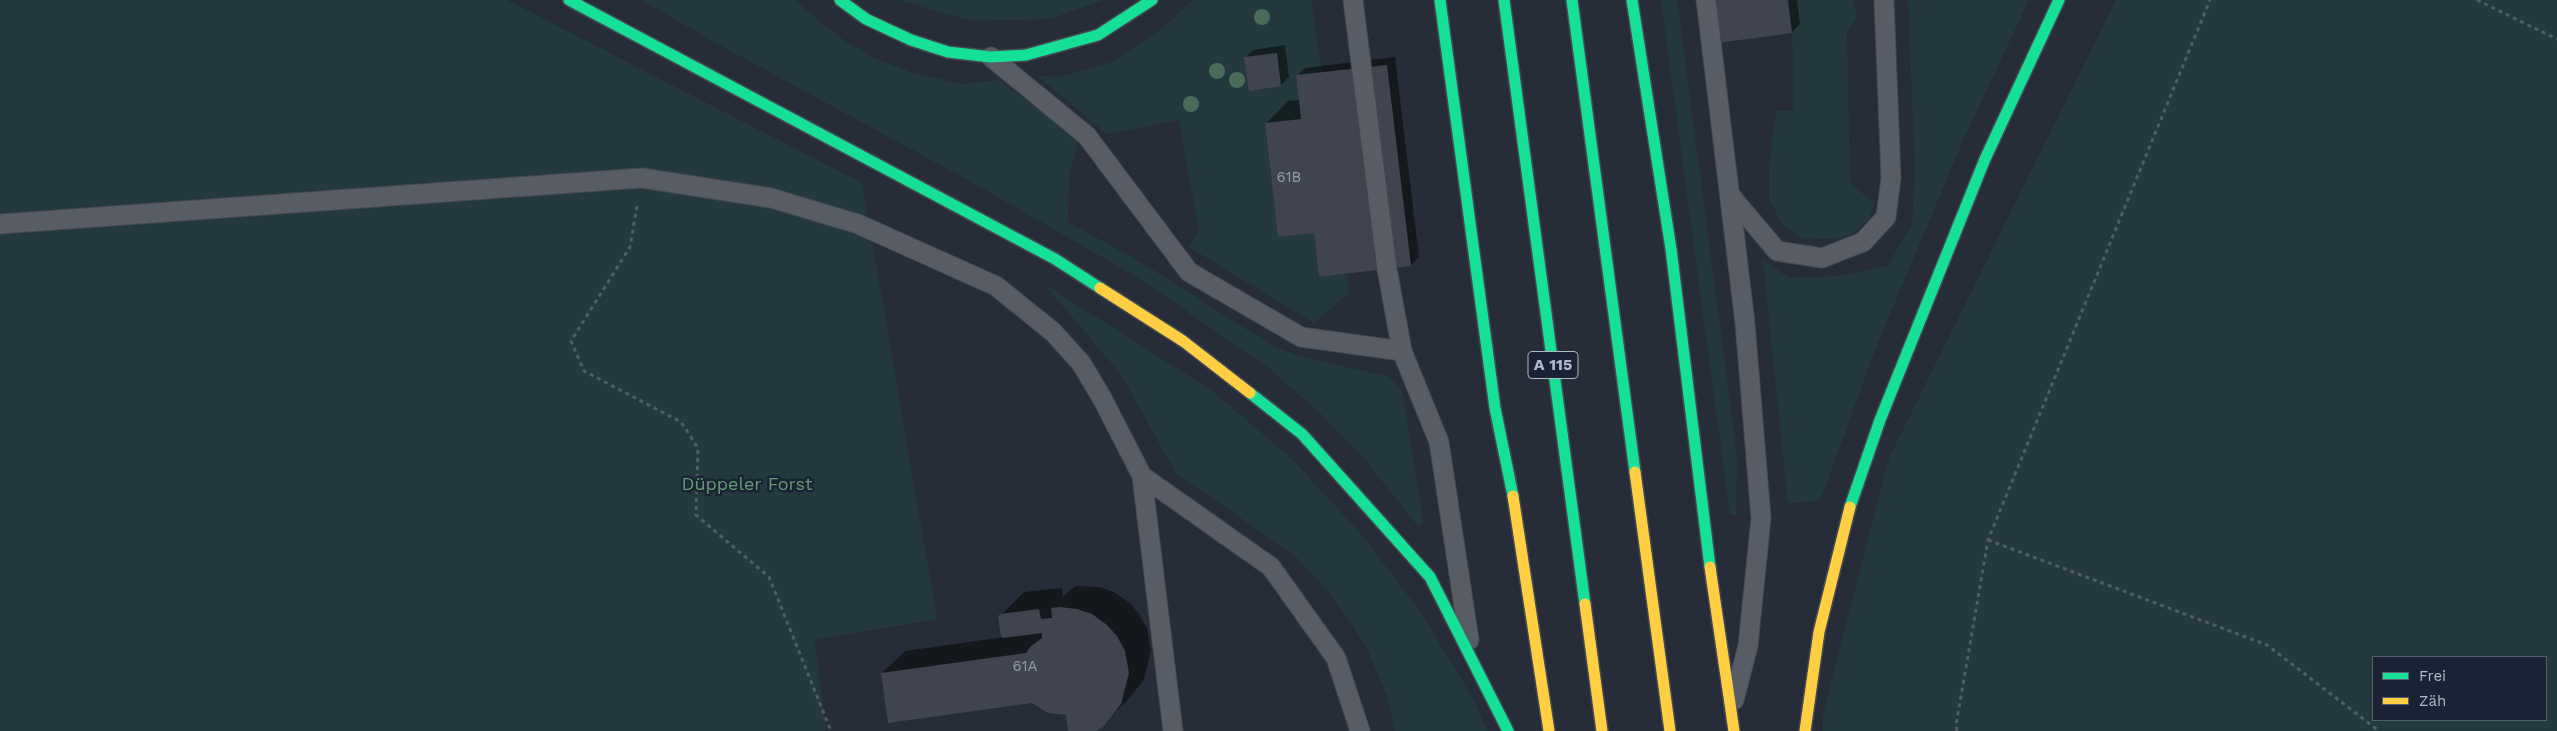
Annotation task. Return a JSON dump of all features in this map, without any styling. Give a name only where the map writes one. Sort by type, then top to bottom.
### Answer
[{"type":"highway","points":[[569,0],[1055,259],[1183,341],[1302,434],[1430,577],[1508,731]]},
{"type":"highway","points":[[840,0],[866,19],[911,40],[948,52],[991,57],[1026,55],[1098,35],[1152,0]]},
{"type":"highway","points":[[1440,0],[1495,408],[1520,532],[1549,731]]},
{"type":"highway","name":"A 115","points":[[1504,0],[1602,731]]},
{"type":"highway","points":[[1572,0],[1670,731]]},
{"type":"highway","points":[[1632,0],[1671,249],[1702,510],[1734,731]]},
{"type":"highway","points":[[1805,731],[1819,632],[1844,527],[1876,429],[1985,159],[2059,0]]},
{"type":"lane","points":[[1353,0],[1386,269],[1402,351],[1439,442],[1472,658]]},
{"type":"lane","points":[[1706,0],[1745,323],[1761,518],[1748,646],[1731,711]]},
{"type":"lane","points":[[1730,195],[1777,251],[1822,258],[1863,242],[1886,217],[1891,178],[1884,0]]},
{"type":"lane","points":[[991,57],[1087,136],[1189,272],[1301,337],[1402,351]]},
{"type":"lane","points":[[0,224],[642,178],[771,198],[858,224],[996,286],[1053,332],[1081,363],[1102,398],[1142,476],[1173,731]]},
{"type":"lane","points":[[1142,476],[1271,567],[1336,658],[1360,731]]},
{"type":"path","points":[[1957,731],[1956,726],[1988,540],[2210,0]]},
{"type":"path","points":[[2477,0],[2557,39]]},
{"type":"path","points":[[642,178],[630,247],[571,342],[584,371],[681,422],[698,448],[696,515],[769,577],[831,731]]},
{"type":"path","points":[[1988,540],[2267,644],[2379,731]]},
{"type":"green space","name":"Düppeler Forst","points":[[0,0],[507,0],[862,183],[937,619],[815,640],[826,731],[0,731]]},
{"type":"green space","points":[[642,0],[794,0],[846,42],[874,58],[913,73],[962,84],[998,80],[1079,139],[1069,176],[1068,222],[1147,266],[1268,343],[1294,355],[1390,377],[1403,394],[1423,522],[1418,526],[1366,461],[1318,411],[1269,368],[1140,279],[968,180],[716,43]]},
{"type":"green space","points":[[899,0],[1103,0],[1050,19],[971,21]]},
{"type":"green space","points":[[1193,0],[1311,0],[1322,72],[1296,76],[1301,119],[1265,123],[1278,237],[1314,233],[1319,277],[1347,274],[1349,293],[1314,323],[1189,247],[1199,232],[1179,120],[1107,134],[1038,76],[1059,77],[1112,62],[1164,27]]},
{"type":"green space","points":[[1661,0],[1677,0],[1737,456],[1736,515],[1730,515]]},
{"type":"green space","points":[[1788,0],[1853,0],[1857,16],[1847,32],[1850,183],[1874,203],[1869,219],[1853,233],[1835,239],[1800,238],[1781,223],[1769,198],[1769,168],[1776,111],[1794,111],[1792,33]]},
{"type":"green space","points":[[1908,0],[2029,0],[1964,138],[1877,345],[1820,501],[1788,503],[1763,260],[1789,278],[1838,276],[1887,266],[1912,226],[1915,169]]},
{"type":"green space","points":[[2116,0],[2557,0],[2557,731],[1823,731],[1823,714],[1889,458]]},
{"type":"green space","points":[[1044,284],[1214,392],[1292,459],[1362,535],[1419,610],[1474,700],[1487,731],[1395,731],[1388,698],[1365,644],[1334,598],[1294,555],[1176,473],[1120,373]]},
{"type":"building","points":[[1696,0],[1788,0],[1792,33],[1702,45]]},
{"type":"building","points":[[1277,53],[1281,86],[1249,91],[1244,57]]},
{"type":"building","points":[[1387,65],[1411,266],[1319,277],[1314,233],[1278,237],[1265,123],[1301,119],[1296,75]]},
{"type":"building","points":[[1051,608],[1077,609],[1092,614],[1107,625],[1117,636],[1125,651],[1129,673],[1121,704],[1103,727],[1096,731],[1068,731],[1066,715],[1048,713],[1032,703],[888,723],[881,673],[1026,653],[1031,646],[1042,638],[1042,633],[1003,638],[998,617],[1000,614],[1039,609],[1041,619],[1052,618]]},
{"type":"traffic: fast","points":[[569,0],[1055,259],[1100,288]]},
{"type":"traffic: fast","points":[[840,0],[866,19],[911,40],[948,52],[991,57],[1026,55],[1098,35],[1152,0]]},
{"type":"traffic: fast","points":[[1440,0],[1495,408],[1513,496]]},
{"type":"traffic: fast","points":[[1504,0],[1585,604]]},
{"type":"traffic: fast","points":[[1572,0],[1635,472]]},
{"type":"traffic: fast","points":[[1632,0],[1671,249],[1710,567]]},
{"type":"traffic: fast","points":[[1850,507],[1880,420],[1985,159],[2059,0]]},
{"type":"traffic: fast","points":[[1250,393],[1302,434],[1430,577],[1508,731]]},
{"type":"traffic: slow","points":[[1100,288],[1183,341],[1250,393]]},
{"type":"traffic: slow","points":[[1635,472],[1670,731]]},
{"type":"traffic: slow","points":[[1513,496],[1549,731]]},
{"type":"traffic: slow","points":[[1805,731],[1819,632],[1850,507]]},
{"type":"traffic: slow","points":[[1710,567],[1734,731]]},
{"type":"traffic: slow","points":[[1585,604],[1602,731]]}]
